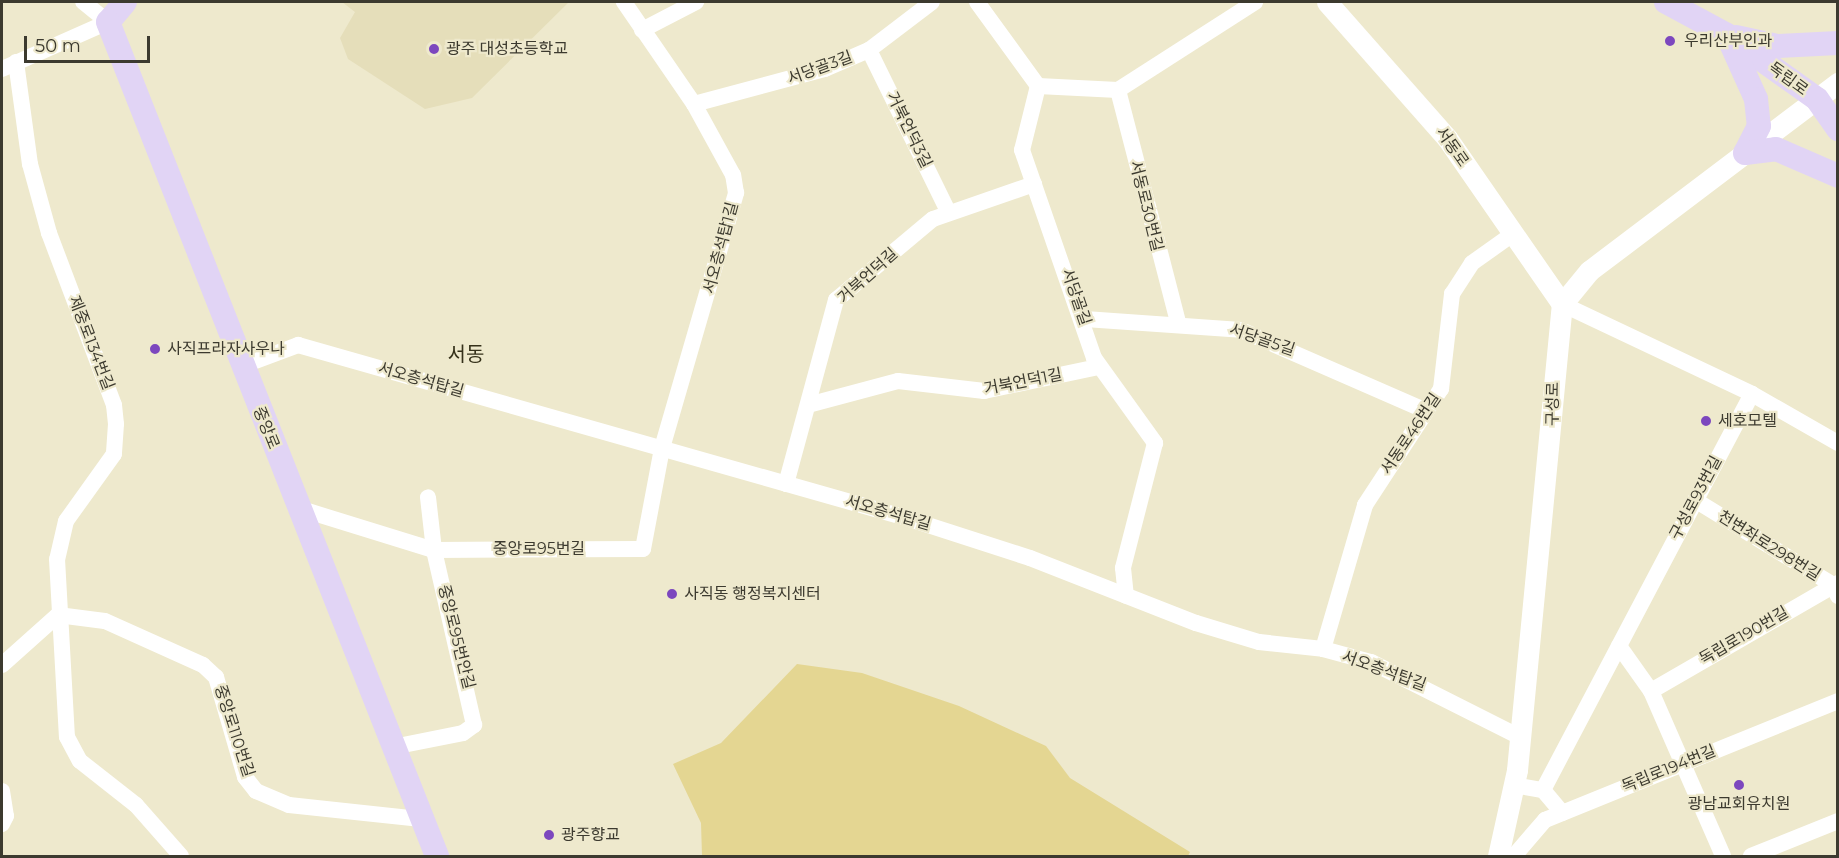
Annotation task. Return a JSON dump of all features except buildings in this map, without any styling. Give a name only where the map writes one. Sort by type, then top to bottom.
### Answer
[{"type":"main road","points":[[108,22],[125,2]]},
{"type":"main road","name":"독립로","points":[[1666,2],[1727,35],[1817,99],[1838,129]]},
{"type":"main road","name":"중앙로","points":[[108,22],[437,856]]},
{"type":"main road","points":[[1727,35],[1778,46],[1838,43]]},
{"type":"main road","points":[[1727,35],[1756,99],[1759,126],[1745,153]]},
{"type":"main road","points":[[1745,153],[1776,149],[1838,176]]},
{"type":"street","points":[[9,65],[108,22],[83,2]]},
{"type":"street","name":"서오층석탑1길","points":[[624,2],[694,104],[733,175],[736,193],[662,448],[644,549]]},
{"type":"street","points":[[642,30],[696,2]]},
{"type":"street","name":"서당골3길","points":[[694,104],[825,69],[869,50],[932,2]]},
{"type":"street","points":[[976,2],[1038,86],[1118,90],[1255,2]]},
{"type":"street","name":"서동로","points":[[1327,2],[1447,138],[1510,236],[1562,304]]},
{"type":"street","name":"거북언덕3길","points":[[869,50],[948,211]]},
{"type":"street","name":"제중로134번길","points":[[9,65],[30,164],[49,233],[114,405],[116,424],[114,454],[63,529],[57,559],[58,615],[71,748],[160,828],[181,856]]},
{"type":"street","name":"구성로","points":[[1498,856],[1514,785],[1520,737],[1554,424],[1555,330],[1562,304],[1589,271],[1838,83]]},
{"type":"street","name":"서당골길","points":[[1038,86],[1022,150],[1085,319],[1098,367],[1155,443],[1123,568],[1126,596]]},
{"type":"street","name":"서동로30번길","points":[[1118,90],[1178,322]]},
{"type":"street","name":"거북언덕길","points":[[786,484],[836,300],[948,211],[1034,184]]},
{"type":"street","name":"서동로46번길","points":[[1323,649],[1365,505],[1441,389],[1452,294],[1472,263],[1510,236]]},
{"type":"street","points":[[1562,304],[1752,394],[1838,443]]},
{"type":"street","name":"서당골5길","points":[[1085,319],[1178,322],[1241,330],[1282,344],[1426,411]]},
{"type":"street","name":"서오층석탑길","points":[[242,366],[298,345],[662,448],[1004,549],[1126,596],[1259,642],[1323,649],[1410,678],[1520,737]]},
{"type":"street","name":"거북언덕1길","points":[[808,405],[898,381],[984,391],[1098,367]]},
{"type":"street","name":"구성로93번길","points":[[1543,790],[1752,394]]},
{"type":"street","points":[[428,497],[434,550]]},
{"type":"street","name":"천변좌로298번길","points":[[1695,500],[1836,588]]},
{"type":"street","name":"중앙로95번길","points":[[298,508],[434,550],[644,549]]},
{"type":"street","name":"중앙로95번안길","points":[[393,747],[463,733],[474,725],[434,550]]},
{"type":"street","name":"독립로190번길","points":[[1651,691],[1836,588]]},
{"type":"street","points":[[2,665],[58,615]]},
{"type":"street","name":"중앙로110번길","points":[[58,615],[105,621],[203,665],[216,677],[245,777],[256,791],[289,805],[422,819]]},
{"type":"street","points":[[1619,646],[1651,691],[1685,762],[1723,856]]},
{"type":"street","name":"독립로194번길","points":[[1514,856],[1545,820],[1838,701]]},
{"type":"street","points":[[1514,785],[1543,790],[1562,813]]},
{"type":"street","points":[[2,791],[6,816],[2,824]]},
{"type":"street","points":[[1751,856],[1838,821]]},
{"type":"shaded area","name":"광주 대성초등학교","points":[[342,2],[569,2],[472,98],[425,109],[348,59],[340,38],[355,12]]},
{"type":"shaded area","points":[[797,664],[862,673],[959,706],[1046,746],[1070,778],[1190,852],[1188,856],[702,856],[701,823],[673,764],[721,743]]},
{"type":"place","name":"우리산부인과","points":[[1670,41]]},
{"type":"place","name":"광주 대성초등학교","points":[[434,49]]},
{"type":"place","name":"사직프라자사우나","points":[[155,349]]},
{"type":"place","name":"세호모텔","points":[[1706,421]]},
{"type":"place","name":"사직동 행정복지센터","points":[[672,594]]},
{"type":"place","name":"광남교회유치원","points":[[1739,785]]},
{"type":"place","name":"광주향교","points":[[549,835]]},
{"type":"district","name":"서동","points":[[466,354]]}]
